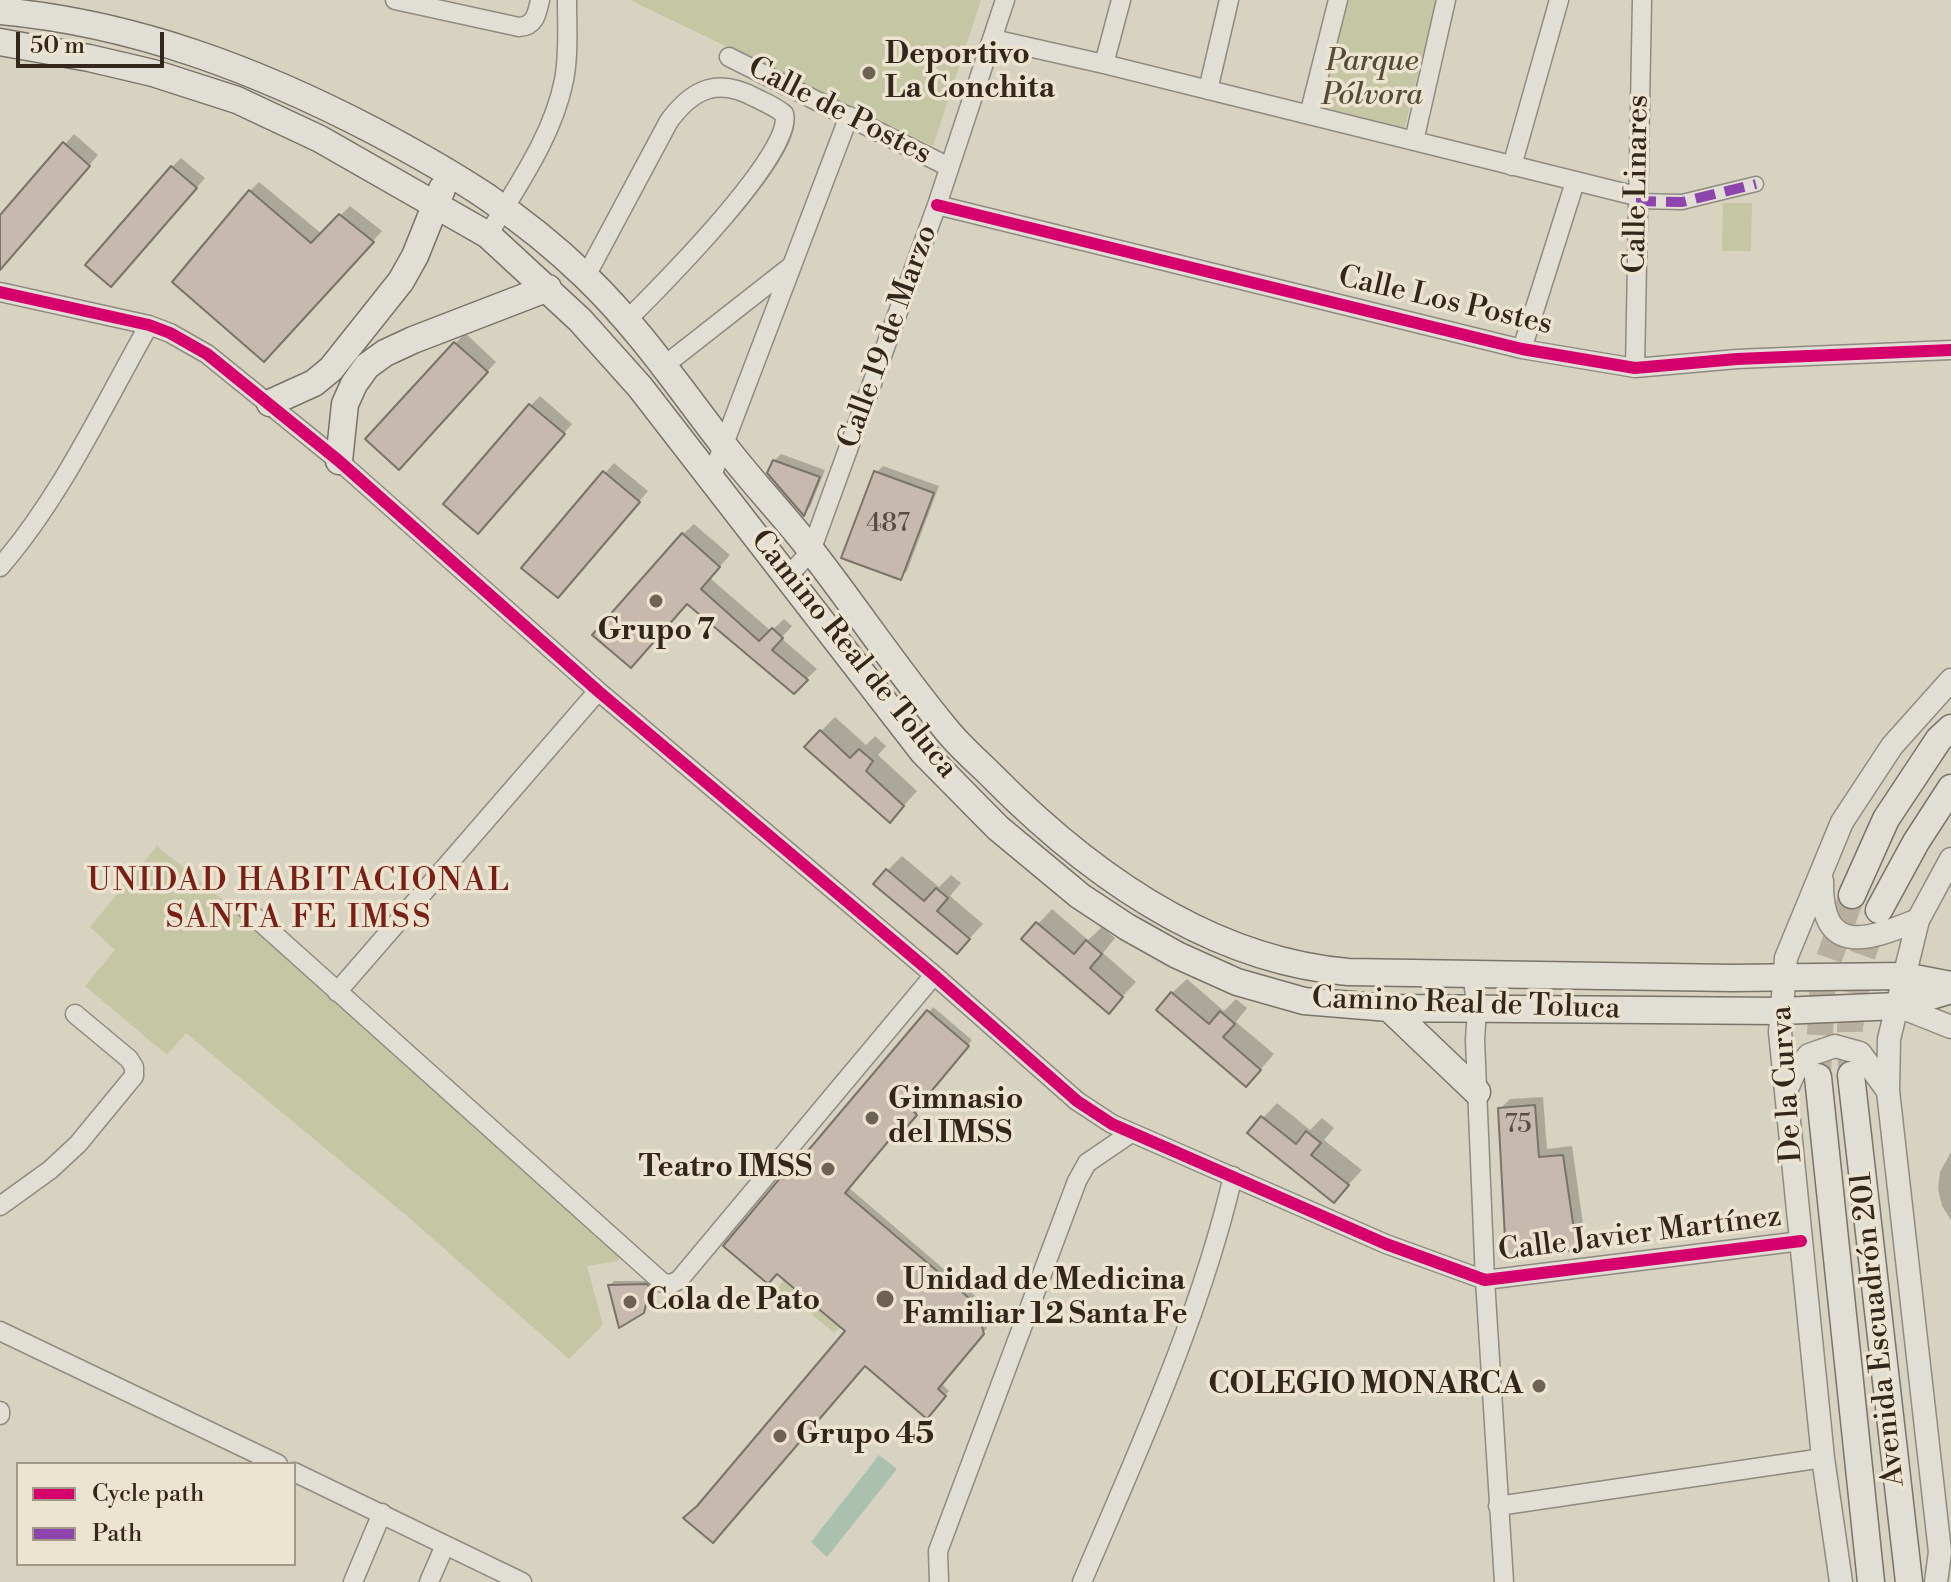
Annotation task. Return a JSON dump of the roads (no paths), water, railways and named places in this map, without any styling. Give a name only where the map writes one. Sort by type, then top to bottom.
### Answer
[{"type":"main road","name":"Camino Real de Toluca","points":[[13,8],[164,41],[250,73],[333,110],[450,171],[505,207],[586,276],[665,365],[948,732],[1020,805],[1099,870],[1187,923],[1248,952],[1311,969],[1472,974],[1904,976],[1951,987]]},
{"type":"main road","name":"Camino Real de Toluca","points":[[0,42],[102,61],[237,100],[320,139],[488,235],[548,288],[640,387],[789,575],[923,752],[998,828],[1080,896],[1127,927],[1237,982],[1304,1001],[1389,1008],[1477,1009],[1781,1011],[1898,1006],[1951,987]]},
{"type":"main road","points":[[270,403],[314,383],[331,369],[401,281],[415,256],[450,171]]},
{"type":"main road","points":[[339,461],[345,404],[367,366],[385,353],[413,340],[548,288]]},
{"type":"main road","points":[[580,320],[607,299]]},
{"type":"main road","points":[[1852,895],[1886,819],[1939,739],[1951,728]]},
{"type":"main road","points":[[1879,910],[1916,842],[1951,788]]},
{"type":"main road","points":[[1127,927],[1143,899]]},
{"type":"main road","points":[[1389,1008],[1477,1092]]},
{"type":"main road","name":"Avenida Escuadrón 201","points":[[1851,1075],[1909,1582]]},
{"type":"main road","name":"Avenida Escuadrón 201","points":[[1818,1077],[1871,1582]]},
{"type":"street","points":[[395,0],[519,27],[527,27],[533,22],[540,0]]},
{"type":"street","points":[[488,235],[535,156],[551,120],[564,79],[567,0]]},
{"type":"street","name":"Calle 19 de Marzo","points":[[789,575],[811,551],[937,205],[1005,0]]},
{"type":"street","points":[[1104,64],[1121,0]]},
{"type":"street","points":[[1208,90],[1229,0]]},
{"type":"street","points":[[1309,115],[1338,0]]},
{"type":"street","points":[[1414,141],[1446,0]]},
{"type":"street","points":[[1512,166],[1559,0]]},
{"type":"street","name":"Calle Linares","points":[[1635,368],[1642,0]]},
{"type":"street","points":[[993,39],[1414,141],[1636,199],[1682,202],[1756,184]]},
{"type":"street","name":"Calle de Postes","points":[[729,57],[949,167]]},
{"type":"street","points":[[586,276],[681,104],[718,86],[738,88],[784,114],[785,128],[743,193],[685,261],[627,320]]},
{"type":"street","points":[[711,478],[849,116]]},
{"type":"street","points":[[1522,349],[1575,182]]},
{"type":"street","name":"Calle Los Postes","points":[[937,205],[1522,349],[1635,368],[1737,359],[1951,350]]},
{"type":"street","points":[[665,365],[792,265]]},
{"type":"street","points":[[0,292],[149,325],[187,341],[270,403],[598,691],[1094,1113],[1131,1133],[1386,1244],[1485,1280]]},
{"type":"street","points":[[0,567],[44,510],[149,325]]},
{"type":"street","name":"De la Curva","points":[[1841,1582],[1823,1458],[1780,1032],[1783,977],[1786,958],[1842,822],[1892,746],[1951,680]]},
{"type":"street","points":[[337,992],[598,691]]},
{"type":"street","points":[[1936,1582],[1943,1506],[1888,1091],[1889,1039],[1918,920],[1951,859]]},
{"type":"street","points":[[1822,868],[1821,903],[1830,924],[1840,932],[1864,939],[1877,937],[1918,920]]},
{"type":"street","points":[[247,910],[656,1280],[671,1284],[679,1280],[934,975]]},
{"type":"street","points":[[1472,974],[1477,1009],[1475,1040],[1485,1280],[1504,1582]]},
{"type":"street","points":[[1898,1006],[1951,1027]]},
{"type":"street","points":[[0,1206],[50,1170],[78,1144],[134,1076],[134,1067],[129,1059],[75,1014]]},
{"type":"street","points":[[1786,1091],[1794,1073],[1809,1055],[1835,1046],[1860,1053],[1888,1091]]},
{"type":"street","points":[[939,1582],[938,1551],[1077,1181],[1087,1163],[1131,1133]]},
{"type":"street","points":[[1082,1582],[1148,1428],[1218,1240],[1233,1176]]},
{"type":"street","name":"Calle Javier Martínez","points":[[1485,1280],[1801,1241]]},
{"type":"street","points":[[0,1331],[274,1462]]},
{"type":"street","points":[[1498,1506],[1823,1458]]},
{"type":"street","points":[[296,1473],[522,1582]]},
{"type":"street","points":[[353,1582],[382,1513]]},
{"type":"street","points":[[429,1582],[445,1545]]},
{"type":"tunnel","points":[[1818,1074],[1823,975],[1852,895]]},
{"type":"tunnel","points":[[1851,1071],[1850,1027],[1861,959],[1879,910]]},
{"type":"place","name":"Deportivo La Conchita","points":[[869,73]]},
{"type":"place","name":"Grupo 7","points":[[656,601]]},
{"type":"place","name":"Gimnasio del IMSS","points":[[872,1118]]},
{"type":"place","name":"Teatro IMSS","points":[[828,1169]]},
{"type":"place","name":"Unidad de Medicina Familiar 12 Santa Fe","points":[[885,1299]]},
{"type":"place","name":"Cola de Pato","points":[[630,1302]]},
{"type":"place","name":"COLEGIO MONARCA","points":[[1539,1386]]},
{"type":"place","name":"Grupo 45","points":[[780,1436]]},
{"type":"district","name":"UNIDAD HABITACIONAL SANTA FE IMSS","points":[[299,900]]},
{"type":"park label","name":"Parque Pólvora","points":[[1372,80]]}]
